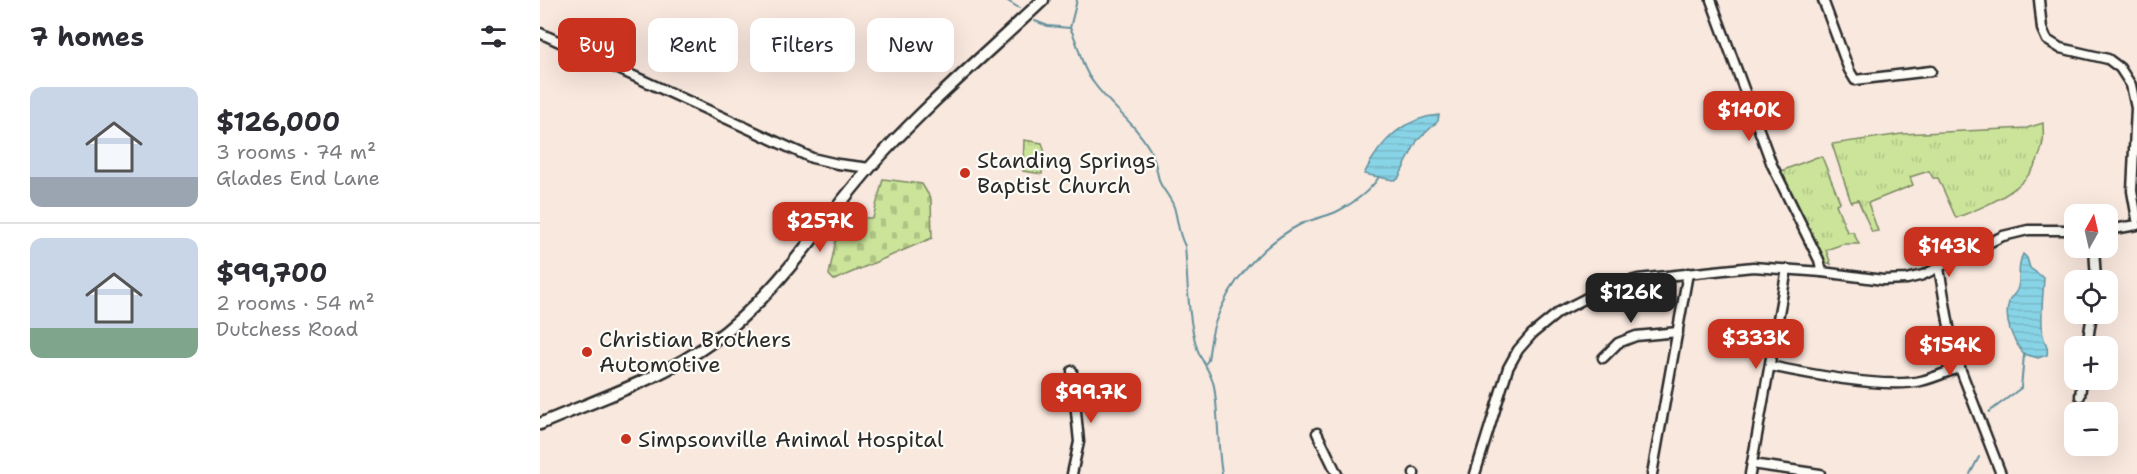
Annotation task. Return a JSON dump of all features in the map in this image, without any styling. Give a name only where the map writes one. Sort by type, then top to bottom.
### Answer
[{"type":"main road","points":[[540,424],[662,372],[698,352],[725,332],[752,309],[780,279],[870,168],[938,99],[1043,0]]},
{"type":"street","points":[[1711,0],[1772,165],[1819,260],[1822,272]]},
{"type":"street","points":[[1823,0],[1849,70],[1855,80],[1931,71]]},
{"type":"street","points":[[2038,0],[2042,29],[2048,40],[2061,48],[2108,58],[2120,68],[2131,85],[2136,108],[2132,191],[2137,219]]},
{"type":"street","points":[[540,33],[812,158],[870,168]]},
{"type":"street","points":[[2118,228],[2137,225]]},
{"type":"street","points":[[1475,474],[1508,368],[1518,350],[1532,334],[1559,312],[1608,286],[1638,279],[1753,267],[1894,280],[1918,277],[1989,241],[2009,234],[2038,230],[2064,230]]},
{"type":"street","points":[[1939,268],[1952,342],[2001,474]]},
{"type":"street","points":[[1750,474],[1788,269]]},
{"type":"street","points":[[1652,474],[1688,273]]},
{"type":"street","points":[[1603,358],[1618,343],[1636,336],[1678,332]]},
{"type":"street","points":[[1770,366],[1863,381],[1909,382],[1921,381],[1960,367]]},
{"type":"street","points":[[1072,371],[1079,442],[1072,474]]},
{"type":"street","points":[[2080,396],[2081,390]]},
{"type":"street","points":[[1317,433],[1337,474]]},
{"type":"street","points":[[1752,464],[1820,474]]},
{"type":"green space","points":[[2043,123],[2043,140],[2039,158],[2032,171],[2011,191],[1956,218],[1938,178],[1933,178],[1929,171],[1910,177],[1913,185],[1868,203],[1878,231],[1872,232],[1858,200],[1851,202],[1832,144],[1902,134],[2027,128]]},
{"type":"green space","points":[[1024,140],[1042,143],[1045,153],[1042,174],[1023,171]]},
{"type":"green space","points":[[1822,157],[1840,202],[1836,204],[1847,232],[1853,232],[1859,244],[1843,244],[1826,250],[1831,264],[1825,262],[1781,171]]},
{"type":"green space","points":[[883,179],[922,184],[931,199],[932,238],[834,280],[829,275],[840,218],[873,218]]},
{"type":"water","points":[[1439,115],[1438,121],[1417,141],[1398,179],[1364,174],[1377,152],[1394,134],[1414,121]]},
{"type":"water","points":[[2023,254],[2030,268],[2044,278],[2042,322],[2047,355],[2038,358],[2024,354],[2016,343],[2008,323],[2007,309],[2018,286]]},
{"type":"waterway","points":[[1006,0],[1019,8]]},
{"type":"waterway","points":[[1077,0],[1070,28],[1085,69],[1100,91],[1136,130],[1149,148],[1155,161],[1160,183],[1174,207],[1179,232],[1185,246],[1194,336],[1214,386],[1222,474]]},
{"type":"waterway","points":[[1035,21],[1048,26],[1070,28]]},
{"type":"waterway","points":[[1206,363],[1221,308],[1238,279],[1260,253],[1301,224],[1332,214],[1348,205],[1365,193],[1379,177]]},
{"type":"waterway","points":[[1989,412],[2021,388],[2024,355]]},
{"type":"waterway","points":[[1970,474],[1979,457]]},
{"type":"place","name":"Standing Springs Baptist Church","points":[[965,173]]},
{"type":"place","name":"Christian Brothers Automotive","points":[[587,352]]},
{"type":"place","name":"Simpsonville Animal Hospital","points":[[626,439]]}]
